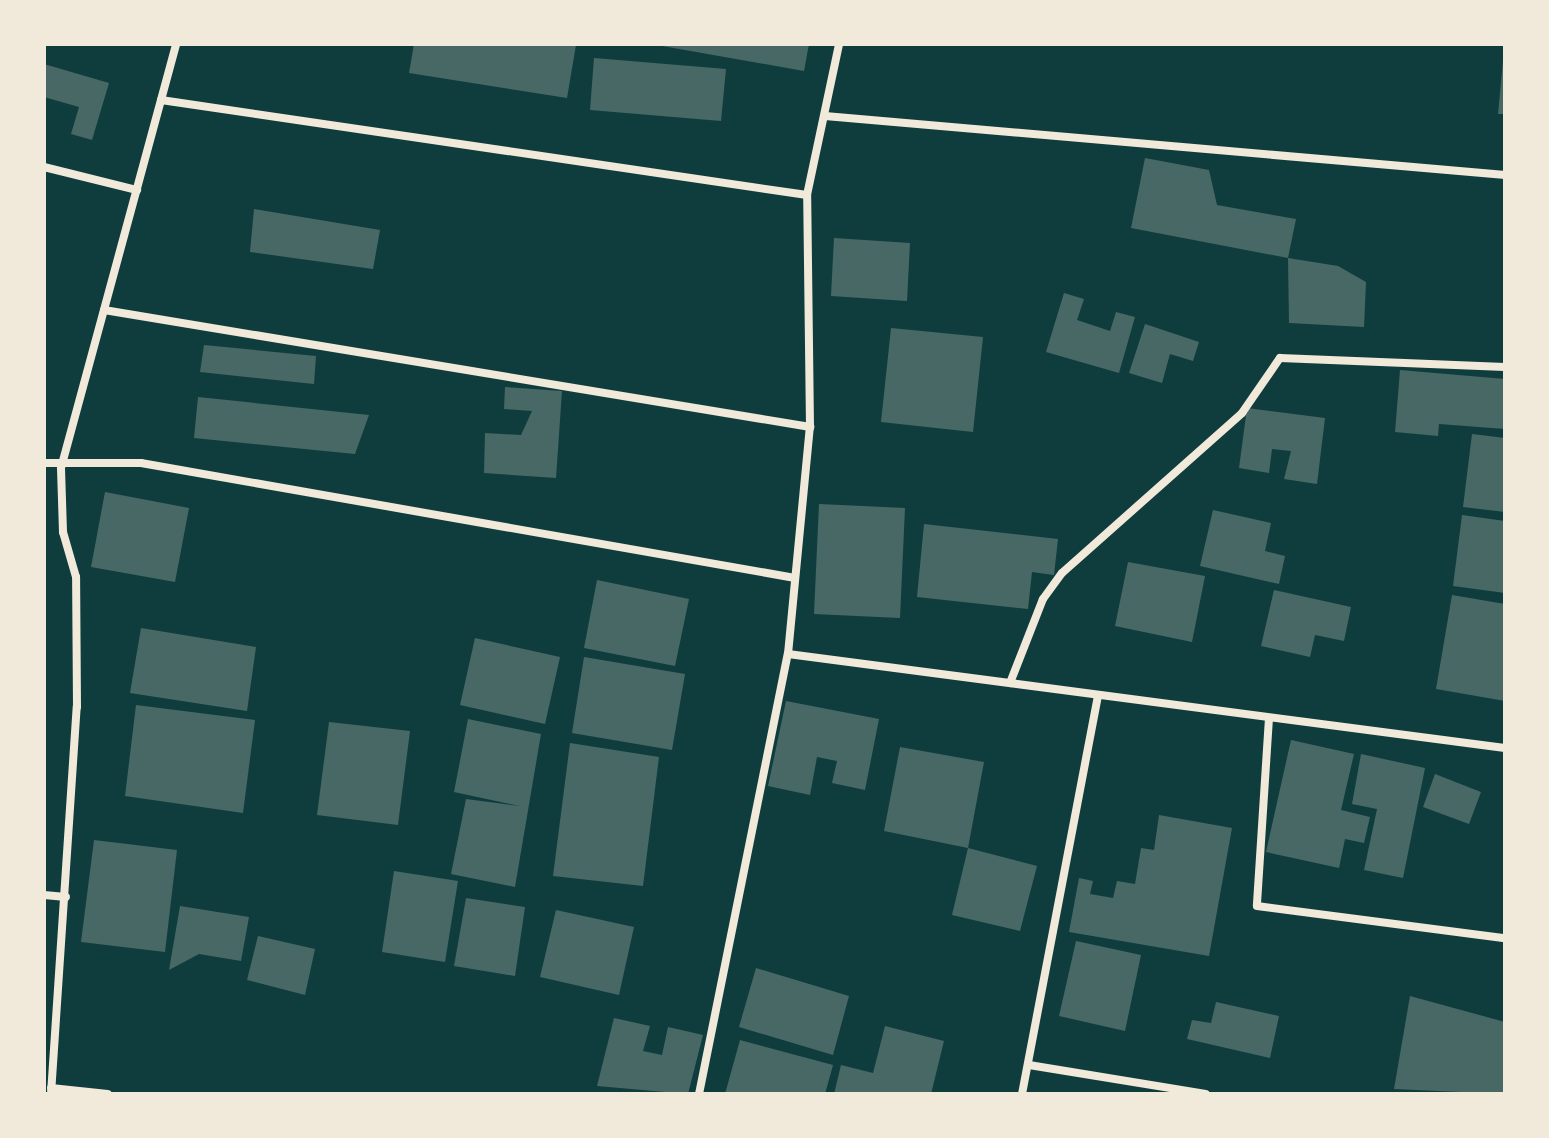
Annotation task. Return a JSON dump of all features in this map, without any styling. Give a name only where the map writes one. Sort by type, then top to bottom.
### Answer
[{"type":"street","points":[[108,1094],[51,1091],[66,897],[76,606],[61,468],[176,44]]},
{"type":"street","points":[[699,1094],[788,654],[810,427],[807,195],[839,44]]},
{"type":"street","points":[[161,100],[807,195]]},
{"type":"street","points":[[825,116],[1505,175]]},
{"type":"street","points":[[44,167],[137,190]]},
{"type":"street","points":[[104,310],[810,427]]},
{"type":"street","points":[[1010,683],[1043,599],[1062,573],[1242,413],[1280,358],[1505,367]]},
{"type":"street","points":[[44,463],[61,468],[141,463],[795,578]]},
{"type":"street","points":[[788,654],[1505,748]]},
{"type":"street","points":[[1022,1094],[1098,695]]},
{"type":"street","points":[[1269,718],[1257,906],[1505,938]]},
{"type":"street","points":[[44,895],[66,897]]},
{"type":"street","points":[[1029,1065],[1206,1094]]},
{"type":"building","points":[[414,44],[576,45],[567,98],[409,73]]},
{"type":"building","points":[[651,44],[809,44],[804,71]]},
{"type":"building","points":[[594,58],[726,69],[721,121],[590,110]]},
{"type":"building","points":[[1503,61],[1505,114],[1498,114]]},
{"type":"building","points":[[44,64],[109,83],[92,140],[71,134],[79,107],[44,97]]},
{"type":"building","points":[[1145,158],[1209,170],[1217,205],[1296,219],[1288,258],[1131,228]]},
{"type":"building","points":[[254,209],[380,230],[373,269],[250,252]]},
{"type":"building","points":[[834,238],[910,243],[907,301],[831,296]]},
{"type":"building","points":[[1288,258],[1338,266],[1366,282],[1364,327],[1289,323]]},
{"type":"building","points":[[1064,293],[1084,299],[1077,320],[1110,331],[1116,312],[1135,317],[1119,373],[1046,352]]},
{"type":"building","points":[[1145,324],[1199,342],[1193,361],[1170,354],[1162,383],[1129,373]]},
{"type":"building","points":[[891,328],[983,337],[973,432],[881,422]]},
{"type":"building","points":[[204,345],[316,356],[314,384],[200,372]]},
{"type":"building","points":[[1400,370],[1505,379],[1505,429],[1439,424],[1438,436],[1395,432]]},
{"type":"building","points":[[505,387],[562,391],[556,478],[484,473],[485,433],[521,435],[532,411],[504,409]]},
{"type":"building","points":[[198,397],[369,415],[355,454],[194,438]]},
{"type":"building","points":[[1247,408],[1325,418],[1317,484],[1284,479],[1291,451],[1272,449],[1269,473],[1239,468]]},
{"type":"building","points":[[1472,434],[1505,438],[1505,512],[1463,507]]},
{"type":"building","points":[[105,492],[189,508],[175,582],[91,567]]},
{"type":"building","points":[[819,504],[905,508],[900,618],[814,614]]},
{"type":"building","points":[[1213,510],[1271,523],[1265,551],[1285,556],[1279,584],[1200,566]]},
{"type":"building","points":[[1462,515],[1505,521],[1505,593],[1453,586]]},
{"type":"building","points":[[924,524],[1058,539],[1054,575],[1032,572],[1028,609],[917,597]]},
{"type":"building","points":[[1128,562],[1205,576],[1192,642],[1115,626]]},
{"type":"building","points":[[597,580],[689,599],[675,666],[584,648]]},
{"type":"building","points":[[1274,590],[1351,607],[1344,641],[1315,635],[1310,657],[1261,646]]},
{"type":"building","points":[[1452,595],[1505,604],[1505,701],[1436,689]]},
{"type":"building","points":[[141,628],[256,647],[247,711],[130,693]]},
{"type":"building","points":[[475,638],[560,657],[545,724],[460,705]]},
{"type":"building","points":[[584,657],[685,674],[672,750],[572,733]]},
{"type":"building","points":[[786,701],[879,719],[865,790],[832,783],[837,761],[817,757],[810,795],[768,786]]},
{"type":"building","points":[[136,705],[255,720],[243,813],[125,796]]},
{"type":"building","points":[[468,719],[541,734],[515,887],[451,874],[466,799],[520,806],[454,792]]},
{"type":"building","points":[[329,722],[410,731],[398,825],[317,815]]},
{"type":"building","points":[[1291,740],[1354,754],[1341,810],[1370,817],[1364,843],[1345,839],[1339,868],[1266,852]]},
{"type":"building","points":[[570,743],[659,757],[643,886],[553,876]]},
{"type":"building","points":[[900,747],[984,762],[968,848],[884,831]]},
{"type":"building","points":[[1361,754],[1425,768],[1403,878],[1364,870],[1377,809],[1352,804]]},
{"type":"building","points":[[1435,774],[1481,792],[1469,824],[1423,807]]},
{"type":"building","points":[[1159,815],[1232,828],[1209,956],[1069,932],[1079,878],[1093,881],[1090,894],[1113,898],[1117,881],[1135,884],[1141,848],[1154,850]]},
{"type":"building","points":[[94,840],[177,850],[165,952],[81,942]]},
{"type":"building","points":[[968,848],[1037,866],[1020,931],[952,915]]},
{"type":"building","points":[[394,871],[458,881],[445,962],[382,952]]},
{"type":"building","points":[[466,898],[525,907],[515,976],[454,966]]},
{"type":"building","points":[[180,906],[249,917],[241,961],[199,954],[169,970]]},
{"type":"building","points":[[556,910],[634,927],[619,995],[540,977]]},
{"type":"building","points":[[258,936],[315,949],[305,995],[247,980]]},
{"type":"building","points":[[1076,941],[1141,955],[1125,1031],[1059,1016]]},
{"type":"building","points":[[756,968],[849,996],[833,1055],[739,1027]]},
{"type":"building","points":[[1410,996],[1505,1022],[1505,1094],[1394,1089]]},
{"type":"building","points":[[1216,1002],[1279,1016],[1270,1058],[1187,1039],[1192,1020],[1211,1023]]},
{"type":"building","points":[[614,1018],[650,1026],[643,1051],[662,1055],[668,1027],[703,1035],[688,1094],[597,1086]]},
{"type":"building","points":[[885,1026],[944,1041],[931,1094],[834,1094],[841,1065],[873,1073]]},
{"type":"building","points":[[740,1040],[833,1065],[825,1094],[725,1094]]}]
